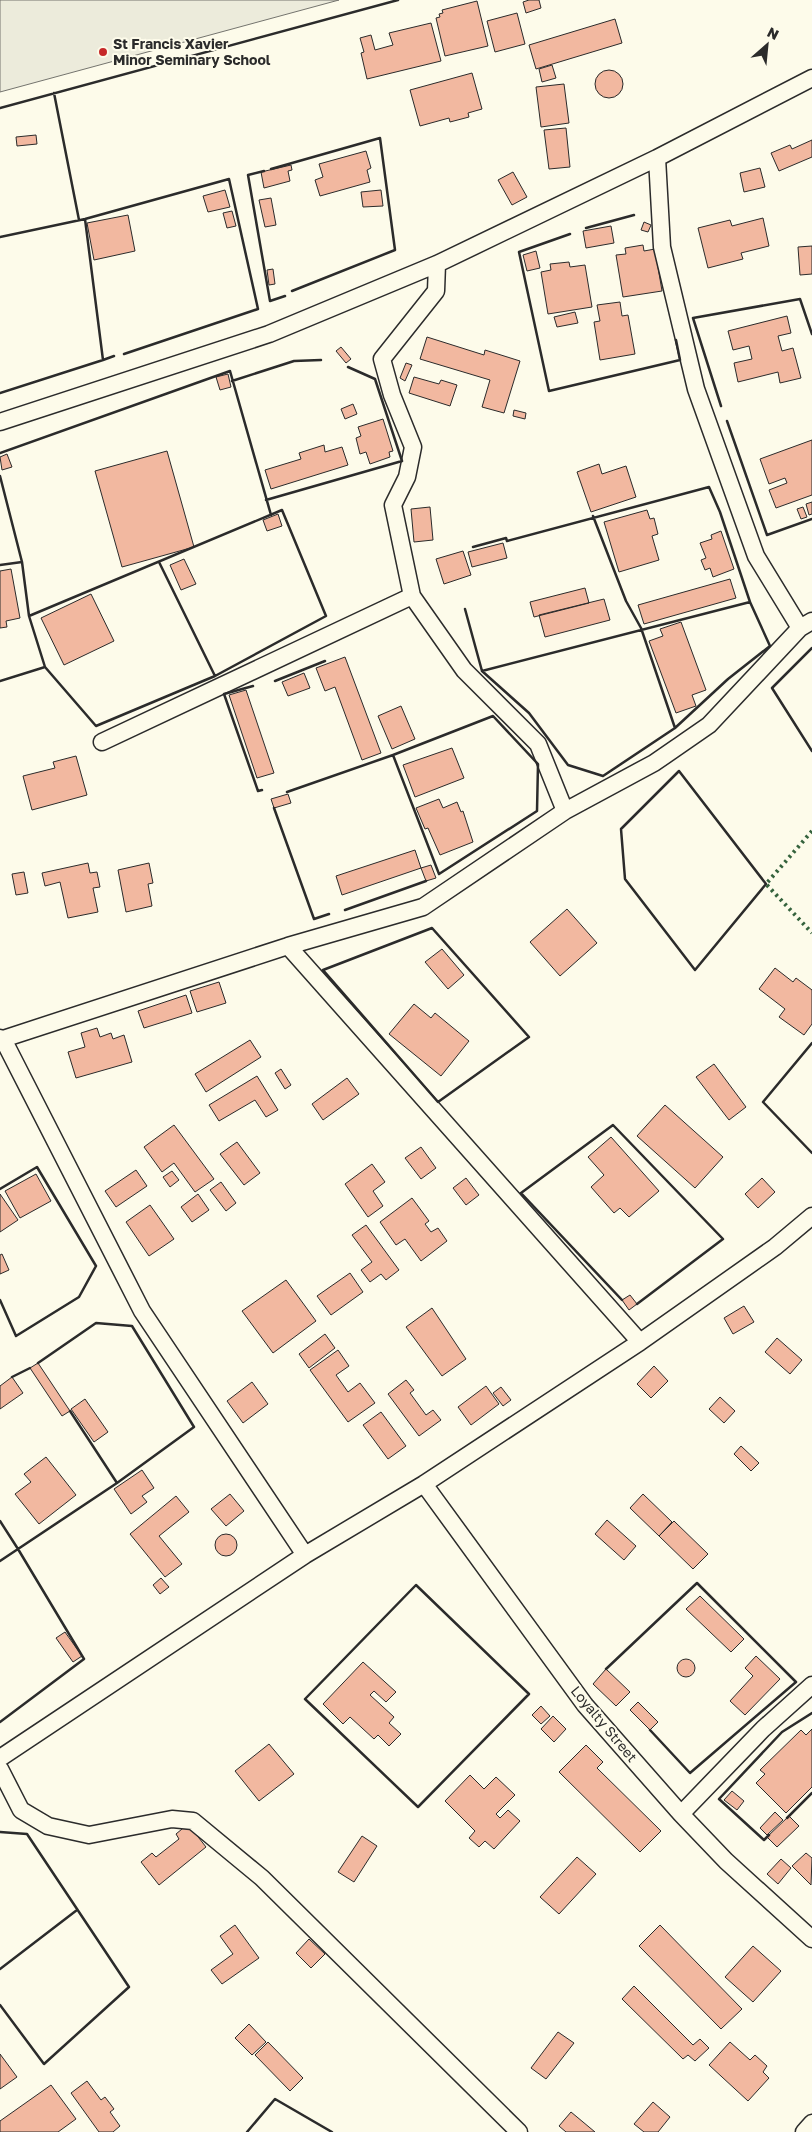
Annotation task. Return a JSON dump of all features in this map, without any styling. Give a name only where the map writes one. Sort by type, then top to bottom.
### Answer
[{"type":"street","points":[[0,422],[270,334],[437,264],[657,158],[812,78]]},
{"type":"street","points":[[305,1555],[142,1311],[1,1038],[288,946],[423,907],[565,811],[654,763],[709,725],[806,625],[756,556],[696,389],[662,247],[657,158]]},
{"type":"street","points":[[437,264],[436,290],[382,359],[392,395],[413,447],[407,476],[393,505],[412,596],[464,670],[538,744],[565,811]]},
{"type":"street","points":[[102,742],[412,596]]},
{"type":"street","points":[[288,946],[640,1342]]},
{"type":"street","points":[[0,1758],[305,1555],[424,1484],[640,1342],[775,1247],[812,1216]]},
{"type":"street","name":"Loyalty Street","points":[[424,1484],[585,1704],[681,1814],[726,1861],[812,1939]]},
{"type":"street","points":[[681,1814],[763,1729],[812,1685]]},
{"type":"street","points":[[0,1769],[22,1810],[48,1826],[89,1835],[172,1819],[193,1820],[262,1878],[519,2132]]},
{"type":"street","points":[[804,2132],[812,2123]]},
{"type":"shaded area","name":"St Francis Xavier Minor Seminary School","points":[[0,0],[339,0],[0,92]]},
{"type":"building","points":[[539,0],[541,8],[526,13],[523,2]]},
{"type":"building","points":[[477,1],[488,46],[445,56],[436,18],[440,17],[439,14],[443,13],[442,10]]},
{"type":"building","points":[[517,13],[525,44],[495,52],[487,21]]},
{"type":"building","points":[[615,19],[622,43],[536,69],[529,45]]},
{"type":"building","points":[[431,23],[441,61],[367,79],[361,53],[364,52],[360,38],[371,35],[375,50],[393,45],[389,33]]},
{"type":"building","points":[[552,65],[556,78],[542,82],[539,69]]},
{"type":"building","points":[[609,70],[619,74],[623,84],[619,94],[609,98],[599,94],[595,84],[599,74]]},
{"type":"building","points":[[472,73],[482,109],[468,113],[469,117],[450,122],[449,118],[420,126],[410,90]]},
{"type":"building","points":[[564,84],[569,123],[541,127],[536,87]]},
{"type":"building","points":[[566,128],[570,167],[549,169],[544,130]]},
{"type":"building","points":[[36,135],[37,144],[17,146],[16,137]]},
{"type":"building","points":[[812,140],[812,157],[779,171],[771,153],[790,145],[792,149]]},
{"type":"building","points":[[366,151],[371,168],[367,170],[370,182],[320,196],[315,180],[323,177],[319,164]]},
{"type":"building","points":[[291,165],[292,170],[288,171],[290,181],[264,188],[261,172]]},
{"type":"building","points":[[760,168],[765,187],[744,192],[740,173]]},
{"type":"building","points":[[513,172],[527,197],[512,205],[498,180]]},
{"type":"building","points":[[225,190],[230,207],[208,212],[203,196]]},
{"type":"building","points":[[381,190],[383,206],[363,207],[361,192]]},
{"type":"building","points":[[271,198],[276,225],[265,227],[259,200]]},
{"type":"building","points":[[232,211],[236,226],[227,228],[223,213]]},
{"type":"building","points":[[128,215],[135,251],[94,260],[87,223]]},
{"type":"building","points":[[763,218],[769,246],[741,253],[743,259],[708,268],[698,228],[730,220],[732,226]]},
{"type":"building","points":[[644,222],[651,225],[648,232],[641,230]]},
{"type":"building","points":[[611,226],[614,243],[586,248],[583,231]]},
{"type":"building","points":[[643,245],[644,251],[655,249],[662,291],[623,297],[616,255],[626,254],[625,248]]},
{"type":"building","points":[[812,246],[812,274],[800,275],[798,247]]},
{"type":"building","points":[[536,251],[540,268],[527,271],[523,255]]},
{"type":"building","points":[[569,262],[570,267],[585,265],[592,307],[548,314],[541,272],[551,270],[550,264]]},
{"type":"building","points":[[273,269],[275,284],[269,285],[267,270]]},
{"type":"building","points":[[620,302],[622,316],[628,315],[635,354],[600,360],[594,322],[600,321],[597,305]]},
{"type":"building","points":[[575,312],[578,323],[557,327],[554,317]]},
{"type":"building","points":[[787,316],[791,333],[778,336],[782,351],[793,348],[801,378],[780,383],[778,372],[738,382],[734,363],[752,359],[749,346],[733,350],[728,331]]},
{"type":"building","points":[[427,337],[484,355],[485,350],[520,361],[504,413],[482,407],[490,380],[420,359]]},
{"type":"building","points":[[341,347],[351,359],[346,363],[336,351]]},
{"type":"building","points":[[406,363],[412,365],[405,381],[400,378]]},
{"type":"building","points":[[228,374],[231,387],[220,390],[216,377]]},
{"type":"building","points":[[414,377],[439,384],[441,380],[457,385],[450,406],[409,393]]},
{"type":"building","points":[[353,404],[357,414],[345,419],[341,409]]},
{"type":"building","points":[[514,410],[526,413],[525,419],[513,416]]},
{"type":"building","points":[[383,419],[393,451],[389,452],[390,457],[370,464],[366,452],[360,454],[356,438],[361,436],[358,427]]},
{"type":"building","points":[[812,440],[812,495],[776,508],[769,490],[787,483],[785,478],[769,484],[760,459]]},
{"type":"building","points":[[324,445],[325,452],[342,447],[348,465],[271,489],[265,470],[301,459],[299,453]]},
{"type":"building","points":[[167,451],[194,547],[122,567],[95,471]]},
{"type":"building","points":[[7,454],[12,467],[2,470],[0,457]]},
{"type":"building","points":[[599,464],[602,474],[626,466],[636,497],[591,512],[577,472]]},
{"type":"building","points":[[812,502],[812,514],[809,515],[806,504]]},
{"type":"building","points":[[430,507],[433,540],[414,542],[411,509]]},
{"type":"building","points":[[803,507],[807,517],[801,519],[797,509]]},
{"type":"building","points":[[647,510],[650,519],[654,518],[658,534],[652,536],[659,560],[619,572],[604,522]]},
{"type":"building","points":[[278,514],[282,526],[267,531],[263,520]]},
{"type":"building","points":[[721,531],[734,569],[713,577],[710,568],[705,570],[701,560],[706,558],[700,543],[712,539],[711,535]]},
{"type":"building","points":[[503,543],[507,558],[472,567],[468,552]]},
{"type":"building","points":[[463,551],[471,575],[444,584],[436,559]]},
{"type":"building","points":[[184,559],[196,584],[181,590],[170,565]]},
{"type":"building","points":[[11,569],[20,618],[6,621],[7,627],[0,628],[0,571]]},
{"type":"building","points":[[730,579],[736,598],[644,624],[638,605]]},
{"type":"building","points":[[585,588],[589,603],[534,617],[530,602]]},
{"type":"building","points":[[91,594],[114,641],[64,665],[41,618]]},
{"type":"building","points":[[604,599],[610,620],[545,637],[539,615]]},
{"type":"building","points":[[681,622],[706,690],[692,695],[696,706],[676,713],[649,641],[663,636],[660,629]]},
{"type":"building","points":[[345,657],[381,753],[362,760],[335,687],[325,691],[316,668]]},
{"type":"building","points":[[304,673],[310,688],[288,696],[282,682]]},
{"type":"building","points":[[246,690],[274,773],[257,778],[229,695]]},
{"type":"building","points":[[401,706],[415,739],[392,749],[378,716]]},
{"type":"building","points":[[452,748],[464,778],[415,797],[403,765]]},
{"type":"building","points":[[76,756],[87,795],[32,810],[23,776],[55,768],[53,762]]},
{"type":"building","points":[[288,794],[291,803],[274,808],[271,799]]},
{"type":"building","points":[[439,799],[443,808],[457,802],[461,812],[463,811],[473,842],[440,855],[428,828],[425,829],[416,808]]},
{"type":"building","points":[[415,850],[421,868],[342,895],[336,876]]},
{"type":"building","points":[[88,863],[90,873],[97,872],[100,887],[93,888],[98,912],[68,918],[60,882],[45,886],[42,873]]},
{"type":"building","points":[[149,863],[153,883],[148,884],[152,906],[126,912],[118,870]]},
{"type":"building","points":[[431,865],[436,878],[426,881],[421,868]]},
{"type":"building","points":[[24,872],[28,893],[16,895],[12,874]]},
{"type":"building","points":[[567,909],[597,943],[560,976],[530,942]]},
{"type":"building","points":[[442,949],[464,975],[448,989],[425,962]]},
{"type":"building","points":[[775,968],[793,982],[796,978],[812,990],[812,1024],[804,1035],[779,1017],[785,1009],[759,989]]},
{"type":"building","points":[[219,982],[226,1003],[197,1012],[190,991]]},
{"type":"building","points":[[186,995],[192,1013],[144,1028],[138,1011]]},
{"type":"building","points":[[414,1004],[431,1018],[435,1013],[469,1041],[441,1076],[389,1034]]},
{"type":"building","points":[[97,1028],[100,1037],[111,1033],[113,1039],[124,1035],[132,1062],[76,1078],[68,1052],[85,1047],[81,1033]]},
{"type":"building","points":[[250,1040],[261,1057],[206,1092],[195,1074]]},
{"type":"building","points":[[714,1064],[746,1107],[729,1120],[696,1077]]},
{"type":"building","points":[[281,1069],[291,1085],[285,1089],[275,1073]]},
{"type":"building","points":[[257,1076],[278,1110],[266,1117],[255,1100],[219,1121],[209,1105]]},
{"type":"building","points":[[347,1078],[359,1094],[323,1120],[312,1104]]},
{"type":"building","points":[[665,1105],[723,1157],[695,1188],[637,1136]]},
{"type":"building","points":[[174,1125],[214,1179],[195,1192],[174,1163],[162,1172],[144,1147]]},
{"type":"building","points":[[611,1137],[659,1191],[629,1217],[620,1208],[614,1213],[591,1187],[604,1175],[588,1157]]},
{"type":"building","points":[[237,1142],[260,1173],[244,1185],[220,1154]]},
{"type":"building","points":[[421,1147],[436,1168],[421,1179],[405,1158]]},
{"type":"building","points":[[372,1164],[385,1182],[373,1191],[383,1206],[368,1217],[345,1184]]},
{"type":"building","points":[[136,1170],[147,1186],[116,1207],[105,1191]]},
{"type":"building","points":[[172,1171],[179,1180],[170,1187],[163,1177]]},
{"type":"building","points":[[36,1174],[51,1201],[20,1218],[5,1191]]},
{"type":"building","points":[[466,1178],[479,1195],[466,1205],[453,1188]]},
{"type":"building","points":[[762,1178],[775,1192],[758,1208],[745,1194]]},
{"type":"building","points":[[221,1182],[236,1203],[226,1211],[210,1190]]},
{"type":"building","points":[[0,1194],[18,1220],[0,1232]]},
{"type":"building","points":[[198,1194],[209,1210],[192,1222],[181,1207]]},
{"type":"building","points":[[412,1198],[429,1221],[425,1224],[431,1232],[438,1228],[447,1241],[421,1261],[405,1239],[396,1245],[380,1222]]},
{"type":"building","points":[[150,1205],[174,1239],[149,1256],[126,1222]]},
{"type":"building","points":[[366,1225],[399,1270],[386,1280],[381,1274],[370,1282],[361,1270],[372,1262],[352,1235]]},
{"type":"building","points":[[2,1254],[9,1270],[0,1274],[0,1255]]},
{"type":"building","points":[[350,1273],[363,1292],[331,1315],[317,1296]]},
{"type":"building","points":[[286,1280],[316,1321],[273,1353],[242,1311]]},
{"type":"building","points":[[630,1295],[637,1304],[629,1310],[622,1300]]},
{"type":"building","points":[[744,1306],[754,1322],[733,1334],[724,1318]]},
{"type":"building","points":[[432,1308],[466,1359],[442,1376],[406,1327]]},
{"type":"building","points":[[325,1334],[335,1348],[309,1368],[299,1354]]},
{"type":"building","points":[[777,1338],[802,1360],[790,1374],[765,1352]]},
{"type":"building","points":[[338,1350],[349,1366],[336,1375],[348,1392],[360,1383],[375,1403],[348,1422],[310,1370]]},
{"type":"building","points":[[38,1363],[70,1411],[62,1416],[30,1368]]},
{"type":"building","points":[[654,1366],[668,1381],[651,1398],[637,1384]]},
{"type":"building","points":[[12,1377],[23,1393],[0,1409],[0,1386]]},
{"type":"building","points":[[406,1380],[414,1390],[410,1393],[426,1415],[433,1410],[441,1420],[419,1436],[388,1394]]},
{"type":"building","points":[[252,1382],[268,1404],[243,1423],[227,1401]]},
{"type":"building","points":[[486,1386],[499,1404],[471,1425],[458,1407]]},
{"type":"building","points":[[501,1387],[511,1400],[503,1406],[493,1393]]},
{"type":"building","points":[[720,1397],[735,1411],[724,1423],[709,1409]]},
{"type":"building","points":[[85,1399],[108,1432],[94,1442],[71,1409]]},
{"type":"building","points":[[381,1412],[406,1446],[388,1459],[363,1425]]},
{"type":"building","points":[[741,1446],[759,1463],[751,1471],[734,1454]]},
{"type":"building","points":[[46,1457],[76,1495],[39,1524],[15,1494],[31,1482],[24,1474]]},
{"type":"building","points":[[142,1470],[154,1488],[142,1496],[147,1502],[131,1514],[114,1489]]},
{"type":"building","points":[[230,1494],[244,1511],[226,1526],[211,1509]]},
{"type":"building","points":[[643,1494],[672,1522],[659,1536],[630,1508]]},
{"type":"building","points":[[176,1496],[189,1512],[159,1536],[182,1564],[165,1577],[130,1534]]},
{"type":"building","points":[[607,1520],[636,1546],[624,1560],[595,1534]]},
{"type":"building","points":[[674,1521],[708,1554],[693,1569],[659,1536]]},
{"type":"building","points":[[226,1534],[234,1537],[237,1545],[234,1553],[226,1556],[218,1553],[215,1545],[218,1537]]},
{"type":"building","points":[[161,1578],[169,1587],[160,1594],[153,1585]]},
{"type":"building","points":[[700,1596],[744,1639],[731,1652],[686,1609]]},
{"type":"building","points":[[65,1632],[82,1656],[73,1662],[56,1638]]},
{"type":"building","points":[[756,1656],[780,1679],[745,1715],[730,1701],[753,1676],[745,1668]]},
{"type":"building","points":[[686,1659],[692,1662],[695,1668],[692,1674],[686,1677],[680,1674],[677,1668],[680,1662]]},
{"type":"building","points":[[363,1662],[396,1692],[386,1702],[374,1691],[370,1695],[394,1717],[389,1723],[401,1734],[389,1746],[378,1735],[374,1739],[350,1717],[343,1724],[323,1704]]},
{"type":"building","points":[[606,1669],[630,1692],[616,1706],[593,1684]]},
{"type":"building","points":[[638,1702],[658,1722],[650,1730],[630,1710]]},
{"type":"building","points":[[541,1706],[550,1716],[541,1724],[532,1715]]},
{"type":"building","points":[[553,1716],[566,1729],[554,1742],[541,1729]]},
{"type":"building","points":[[812,1729],[812,1787],[786,1813],[756,1783],[765,1774],[760,1770],[801,1730],[806,1735]]},
{"type":"building","points":[[269,1744],[294,1774],[259,1801],[235,1771]]},
{"type":"building","points":[[586,1745],[603,1762],[597,1768],[661,1831],[640,1852],[559,1772]]},
{"type":"building","points":[[470,1775],[484,1789],[496,1777],[515,1795],[496,1814],[500,1818],[508,1810],[520,1821],[494,1849],[485,1841],[479,1847],[469,1838],[475,1831],[445,1801]]},
{"type":"building","points":[[732,1791],[744,1801],[737,1810],[724,1800]]},
{"type":"building","points":[[775,1812],[783,1820],[767,1835],[760,1828]]},
{"type":"building","points":[[789,1816],[799,1826],[777,1847],[767,1837]]},
{"type":"building","points":[[188,1824],[206,1847],[159,1885],[141,1862],[152,1853],[156,1857],[179,1839],[176,1834]]},
{"type":"building","points":[[362,1836],[377,1846],[354,1882],[338,1872]]},
{"type":"building","points":[[806,1853],[812,1858],[811,1885],[792,1866]]},
{"type":"building","points":[[577,1857],[596,1874],[559,1914],[540,1897]]},
{"type":"building","points":[[781,1859],[791,1868],[778,1884],[767,1874]]},
{"type":"building","points":[[235,1925],[259,1958],[222,1984],[211,1970],[233,1954],[220,1936]]},
{"type":"building","points":[[660,1925],[742,2009],[721,2029],[639,1946]]},
{"type":"building","points":[[309,1939],[325,1954],[311,1968],[296,1953]]},
{"type":"building","points":[[753,1946],[781,1971],[753,2002],[725,1977]]},
{"type":"building","points":[[634,1986],[693,2045],[700,2039],[709,2048],[695,2061],[688,2055],[683,2059],[622,1999]]},
{"type":"building","points":[[249,2024],[266,2042],[252,2055],[235,2038]]},
{"type":"building","points":[[558,2032],[574,2043],[546,2079],[531,2068]]},
{"type":"building","points":[[268,2042],[303,2078],[290,2091],[255,2055]]},
{"type":"building","points":[[730,2042],[750,2060],[755,2055],[767,2066],[763,2072],[769,2078],[748,2101],[709,2065]]},
{"type":"building","points":[[0,2054],[17,2077],[0,2089]]},
{"type":"building","points":[[87,2081],[101,2100],[105,2097],[114,2109],[110,2112],[120,2126],[113,2132],[99,2132],[71,2093]]},
{"type":"building","points":[[51,2085],[76,2119],[58,2132],[0,2132],[0,2121]]},
{"type":"building","points":[[653,2102],[670,2117],[658,2132],[644,2132],[634,2124]]},
{"type":"building","points":[[571,2112],[595,2132],[566,2132],[559,2126]]},
{"type":"hedge","points":[[812,831],[766,884],[812,933]]},
{"type":"wall","points":[[0,108],[398,0]]},
{"type":"wall","points":[[54,93],[79,220]]},
{"type":"wall","points":[[271,169],[380,138],[395,250],[292,291]]},
{"type":"wall","points":[[264,171],[248,175],[270,301],[285,296]]},
{"type":"wall","points":[[0,237],[85,219],[229,179],[258,309],[124,354]]},
{"type":"wall","points":[[586,228],[634,215]]},
{"type":"wall","points":[[85,219],[103,360],[114,356]]},
{"type":"wall","points":[[570,234],[519,252],[549,391],[680,360],[676,340]]},
{"type":"wall","points":[[721,406],[693,318],[800,299],[812,334]]},
{"type":"wall","points":[[0,393],[103,360]]},
{"type":"wall","points":[[232,381],[294,361],[321,360]]},
{"type":"wall","points":[[266,500],[402,461],[375,379],[348,367]]},
{"type":"wall","points":[[0,453],[230,371],[271,515]]},
{"type":"wall","points":[[727,421],[767,535],[812,519]]},
{"type":"wall","points":[[0,476],[22,562],[29,616],[45,667],[0,681]]},
{"type":"wall","points":[[465,609],[482,671],[750,602],[720,512],[709,487],[507,541],[506,538],[473,547]]},
{"type":"wall","points":[[29,616],[282,510],[326,616],[215,676],[96,726],[45,667]]},
{"type":"wall","points":[[593,516],[626,601],[641,628],[675,728],[728,679],[770,646],[750,602]]},
{"type":"wall","points":[[0,565],[22,562]]},
{"type":"wall","points":[[159,562],[215,676]]},
{"type":"wall","points":[[812,648],[772,688],[812,751]]},
{"type":"wall","points":[[275,681],[325,661]]},
{"type":"wall","points":[[482,671],[529,713],[568,765],[603,776],[675,728]]},
{"type":"wall","points":[[253,686],[224,694],[258,791],[262,790]]},
{"type":"wall","points":[[287,792],[393,755],[439,874],[537,811],[538,764],[493,716],[393,755]]},
{"type":"wall","points":[[679,771],[766,884],[695,970],[625,879],[621,829],[679,771]]},
{"type":"wall","points":[[274,808],[314,919],[329,914]]},
{"type":"wall","points":[[345,910],[426,881]]},
{"type":"wall","points":[[432,928],[529,1037],[438,1102],[323,970],[432,928]]},
{"type":"wall","points":[[812,1043],[763,1102],[812,1153]]},
{"type":"wall","points":[[622,1300],[521,1193],[613,1125],[723,1239],[637,1304]]},
{"type":"wall","points":[[0,1189],[37,1167],[96,1266],[79,1297],[16,1336],[0,1300]]},
{"type":"wall","points":[[38,1363],[96,1323],[132,1326],[194,1427],[117,1483],[70,1411]]},
{"type":"wall","points":[[12,1377],[30,1368]]},
{"type":"wall","points":[[0,1521],[18,1549],[117,1483]]},
{"type":"wall","points":[[0,1561],[18,1549],[84,1659],[0,1722]]},
{"type":"wall","points":[[606,1669],[697,1583],[796,1682],[690,1773],[650,1730]]},
{"type":"wall","points":[[416,1585],[529,1694],[418,1807],[305,1699],[416,1585]]},
{"type":"wall","points":[[769,1835],[764,1840],[719,1799],[782,1732],[812,1713]]},
{"type":"wall","points":[[787,1818],[812,1793]]},
{"type":"wall","points":[[0,1832],[27,1834],[129,1987],[44,2064],[0,2005]]},
{"type":"wall","points":[[0,1969],[77,1910]]},
{"type":"wall","points":[[247,2132],[275,2099],[332,2132]]},
{"type":"place","name":"St Francis Xavier Minor Seminary School","points":[[103,52]]}]
